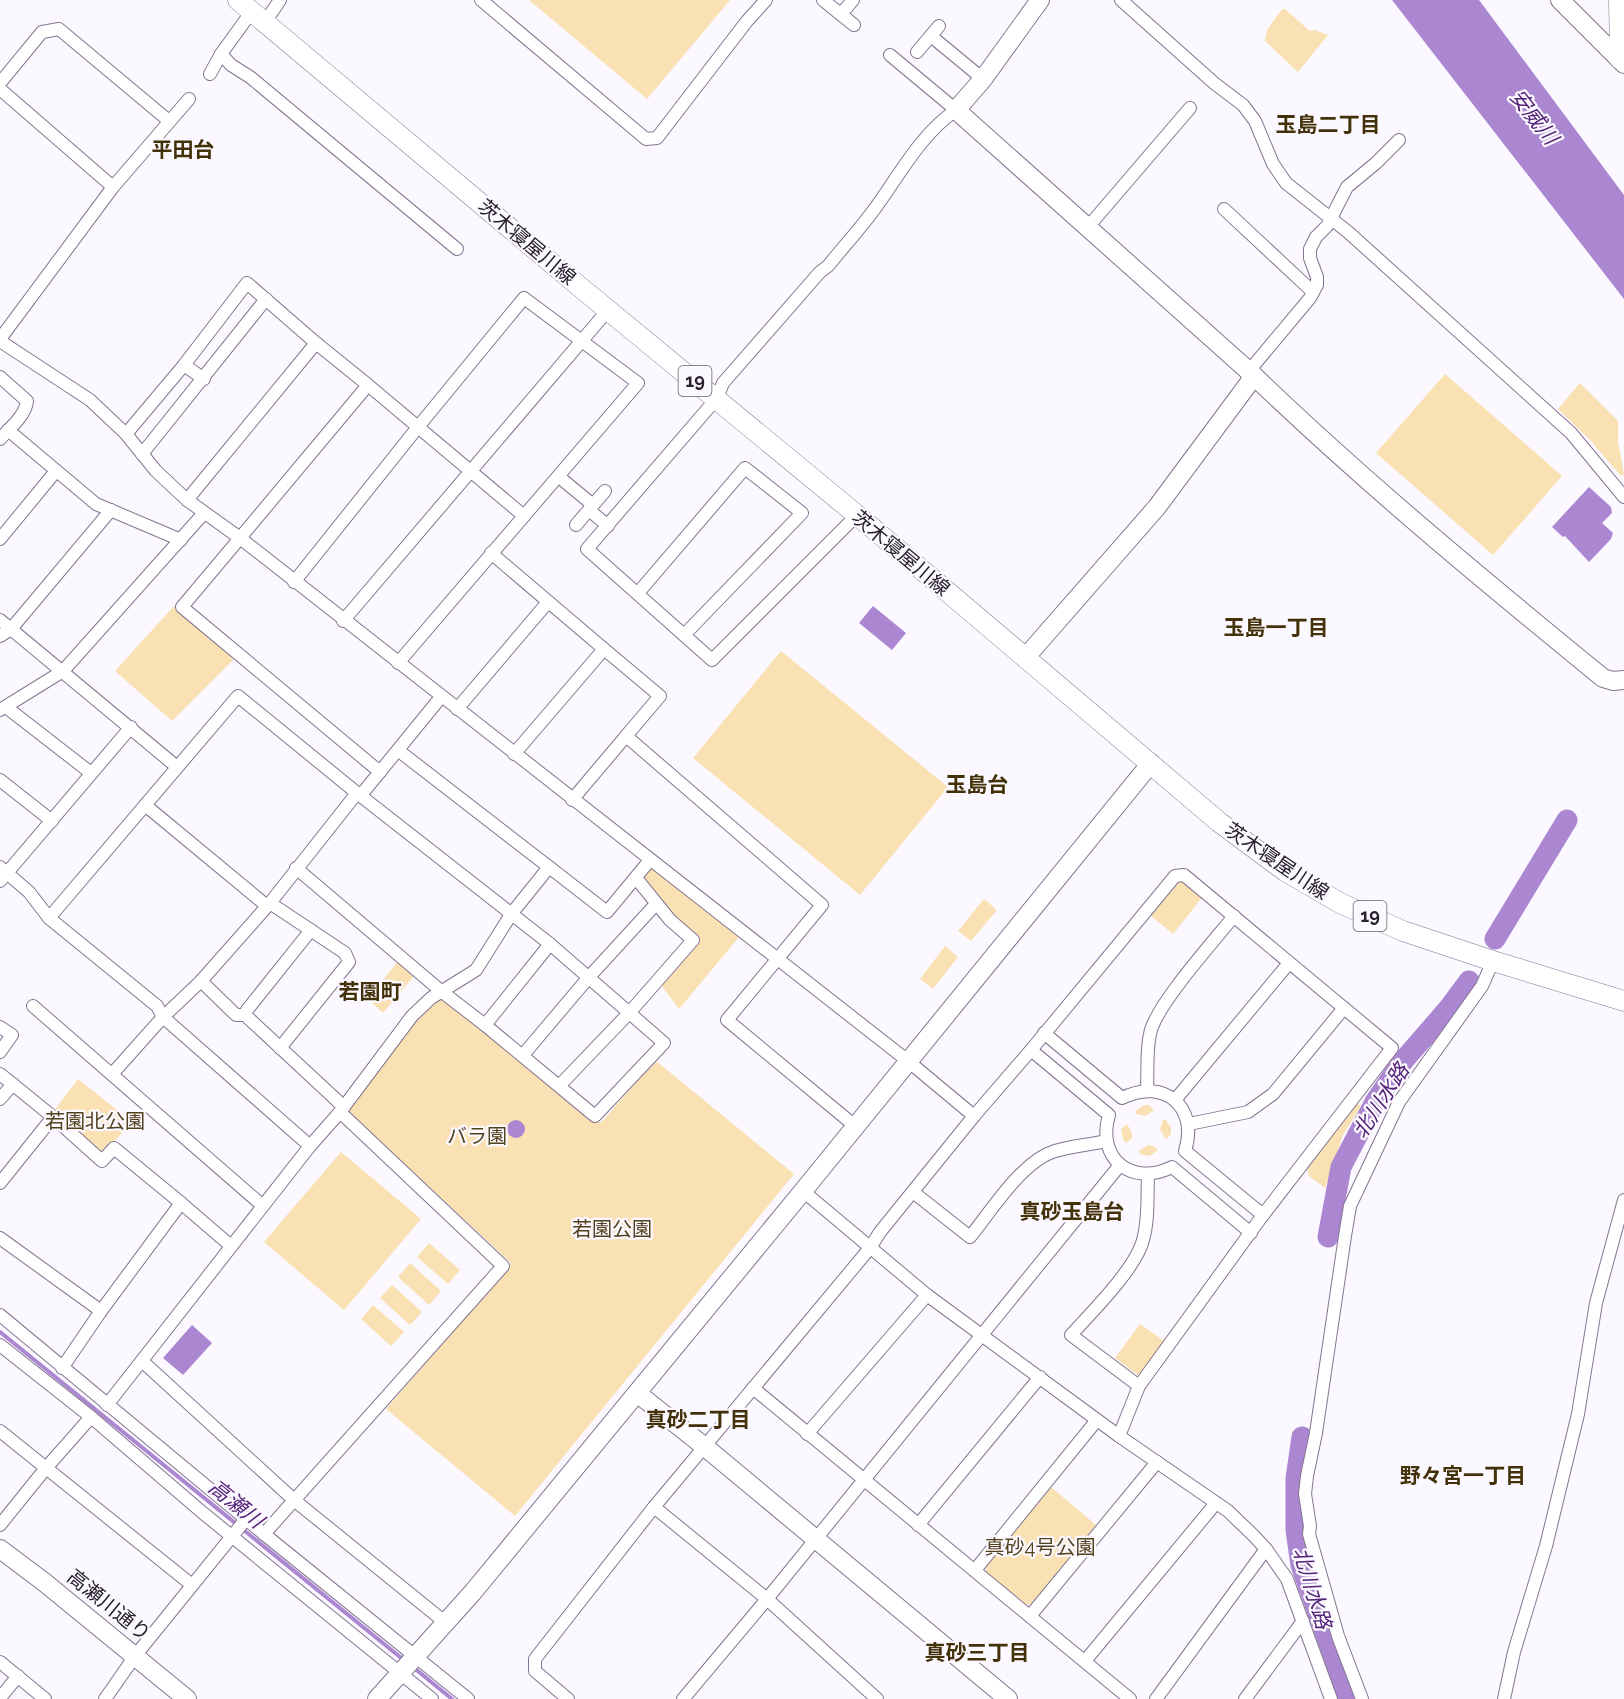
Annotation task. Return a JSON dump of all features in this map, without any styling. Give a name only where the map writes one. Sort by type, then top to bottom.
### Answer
[{"type":"main road","points":[[1619,0],[1622,62]]},
{"type":"main road","name":"茨木寝屋川線","points":[[252,11],[608,310],[857,515],[1219,822],[1276,864],[1340,903],[1402,931],[1624,1001]]},
{"type":"street","points":[[210,74],[221,54],[252,11],[280,0]]},
{"type":"street","points":[[481,0],[646,139],[657,138],[747,21],[766,0]]},
{"type":"street","points":[[823,0],[854,25]]},
{"type":"street","points":[[841,14],[853,0]]},
{"type":"street","points":[[857,515],[712,660],[587,549],[717,398],[723,383],[820,272],[828,266],[939,122],[956,110],[983,79],[1041,0]]},
{"type":"street","points":[[1121,0],[1214,83],[1243,105],[1255,121],[1278,174],[1286,183],[1357,240],[1571,433],[1624,496]]},
{"type":"street","points":[[1560,0],[1622,62]]},
{"type":"street","points":[[0,83],[42,32],[59,29],[169,121]]},
{"type":"street","points":[[917,52],[935,31],[983,79]]},
{"type":"street","points":[[221,54],[231,65],[250,77],[457,249]]},
{"type":"street","points":[[890,55],[956,110],[1252,374],[1287,408],[1485,581],[1603,678],[1613,681],[1624,680]]},
{"type":"street","points":[[0,89],[113,188]]},
{"type":"street","points":[[189,99],[113,188],[0,340],[90,400],[126,434],[156,471],[187,500],[240,538],[778,959],[974,1116]]},
{"type":"street","points":[[1088,227],[1190,108]]},
{"type":"street","points":[[1025,658],[1157,507],[1249,383],[1254,365],[1310,298],[1317,285],[1317,277],[1310,258],[1310,249],[1316,237],[1330,220],[1347,187],[1399,140]]},
{"type":"street","points":[[1224,209],[1313,292]]},
{"type":"street","points":[[126,434],[184,365],[247,283],[524,516]]},
{"type":"street","points":[[294,582],[524,298],[638,383],[398,663]]},
{"type":"street","points":[[142,454],[266,299]]},
{"type":"street","points":[[344,621],[608,310]]},
{"type":"street","points":[[187,500],[316,343]]},
{"type":"street","points":[[184,365],[204,379]]},
{"type":"street","points":[[0,378],[27,401],[22,413],[4,434],[56,471],[96,504],[181,540]]},
{"type":"street","points":[[368,385],[182,607],[380,772]]},
{"type":"street","points":[[638,593],[745,468],[802,513],[684,635]]},
{"type":"street","points":[[0,538],[56,471]]},
{"type":"street","points":[[564,481],[608,526]]},
{"type":"street","points":[[576,525],[604,491]]},
{"type":"street","points":[[5,633],[111,510]]},
{"type":"street","points":[[91,773],[3,708],[63,671],[204,513]]},
{"type":"street","points":[[492,553],[660,696],[573,800]]},
{"type":"street","points":[[457,709],[548,602]]},
{"type":"street","points":[[0,620],[5,633],[63,671],[177,767]]},
{"type":"street","points":[[514,754],[604,649]]},
{"type":"street","points":[[49,918],[238,696],[512,913],[664,1043],[595,1116],[560,1085],[441,991],[296,868]]},
{"type":"street","points":[[113,1074],[163,1017],[201,981],[268,904],[359,794],[399,751],[441,697]]},
{"type":"street","points":[[131,727],[52,820],[2,874],[29,892],[49,918],[157,1006],[163,1017],[310,1146]]},
{"type":"street","points":[[626,736],[822,905],[727,1020],[855,1126]]},
{"type":"street","points":[[399,751],[607,912],[650,860]]},
{"type":"street","points":[[377,1699],[446,1623],[637,1393],[1151,763]]},
{"type":"street","points":[[0,780],[52,820]]},
{"type":"street","points":[[146,805],[268,904],[345,953],[349,962],[280,1048]]},
{"type":"street","points":[[107,1405],[310,1146],[342,1109],[412,1016],[441,991],[476,970],[512,913],[549,867]]},
{"type":"street","points":[[568,1699],[535,1671],[535,1659],[654,1507],[870,1248],[880,1232],[974,1116],[1175,876],[1184,875],[1392,1048],[1263,1215],[1139,1386],[1119,1436]]},
{"type":"street","points":[[560,1085],[630,1012],[693,940],[670,920],[636,878]]},
{"type":"street","points":[[523,1055],[589,977],[656,904]]},
{"type":"street","points":[[1147,1090],[1150,1034],[1154,1021],[1169,998],[1234,916]]},
{"type":"street","points":[[245,1015],[311,930]]},
{"type":"street","points":[[485,1025],[550,944]]},
{"type":"street","points":[[1362,1699],[1338,1636],[1309,1534],[1305,1494],[1350,1206],[1399,1102],[1482,986],[1492,961]]},
{"type":"street","points":[[1175,1100],[1289,963]]},
{"type":"street","points":[[201,981],[236,1015],[245,1015],[280,1048],[503,1266],[264,1534]]},
{"type":"street","points":[[33,1006],[263,1206]]},
{"type":"street","points":[[1189,1124],[1248,1112],[1272,1094],[1344,1008]]},
{"type":"street","points":[[0,1027],[12,1035],[0,1052]]},
{"type":"street","points":[[1044,1033],[1122,1098],[1134,1092],[1147,1090],[1162,1092],[1175,1100],[1184,1110],[1189,1124],[1190,1138],[1185,1151],[1263,1215]]},
{"type":"street","points":[[1031,1050],[1109,1115],[1105,1128],[1106,1141],[1111,1154],[1120,1165],[1133,1172],[1148,1175],[1161,1173],[1172,1167],[1251,1233]]},
{"type":"street","points":[[0,1074],[102,1161],[114,1148],[231,1246]]},
{"type":"street","points":[[0,1099],[13,1084]]},
{"type":"street","points":[[0,1183],[53,1117]]},
{"type":"street","points":[[914,1192],[970,1237],[1022,1174],[1039,1159],[1054,1152],[1106,1141]]},
{"type":"street","points":[[683,1699],[1120,1165]]},
{"type":"street","points":[[1139,1386],[1071,1335],[1135,1260],[1143,1240],[1148,1175]]},
{"type":"street","points":[[803,1191],[927,1295],[1119,1436],[1228,1511],[1266,1549],[1287,1579],[1331,1699]]},
{"type":"street","points":[[1504,1699],[1514,1652],[1546,1546],[1573,1436],[1596,1303],[1624,1200]]},
{"type":"street","points":[[62,1368],[180,1203]]},
{"type":"street","points":[[0,1238],[101,1311]]},
{"type":"street","points":[[807,1434],[927,1295]]},
{"type":"street","points":[[0,1315],[264,1534],[468,1699]]},
{"type":"street","points":[[0,1345],[92,1417],[432,1699]]},
{"type":"street","points":[[142,1361],[294,1500],[446,1623]]},
{"type":"street","points":[[918,1525],[1040,1377]]},
{"type":"street","points":[[753,1388],[1130,1699]]},
{"type":"street","points":[[637,1393],[1008,1699]]},
{"type":"street","points":[[0,1525],[46,1468],[92,1417]]},
{"type":"street","points":[[975,1570],[1097,1420]]},
{"type":"street","points":[[0,1431],[192,1586]]},
{"type":"street","points":[[1030,1616],[1157,1462]]},
{"type":"street","points":[[1085,1661],[1216,1503]]},
{"type":"street","points":[[654,1507],[767,1599],[874,1698]]},
{"type":"street","points":[[105,1699],[135,1656],[246,1519]]},
{"type":"street","name":"高瀬川通り","points":[[0,1549],[187,1699]]},
{"type":"street","points":[[1156,1699],[1266,1549]]},
{"type":"street","points":[[1245,1699],[1303,1621]]},
{"type":"street","points":[[0,1662],[45,1699]]},
{"type":"street","points":[[0,1698],[18,1676]]},
{"type":"green space","points":[[529,0],[730,0],[647,99]]},
{"type":"green space","points":[[1282,9],[1285,9],[1310,31],[1315,30],[1328,35],[1298,72],[1265,41],[1267,30]]},
{"type":"green space","points":[[1445,374],[1562,476],[1493,555],[1376,453]]},
{"type":"green space","points":[[1580,383],[1618,421],[1618,442],[1624,474],[1621,476],[1590,440],[1558,409]]},
{"type":"green space","points":[[174,606],[235,658],[172,721],[115,671]]},
{"type":"green space","points":[[781,651],[948,787],[860,895],[693,758]]},
{"type":"green space","points":[[650,866],[739,937],[679,1009],[661,985],[699,939],[672,914],[641,878]]},
{"type":"green space","points":[[1185,880],[1204,895],[1173,934],[1150,915],[1178,882]]},
{"type":"green space","points":[[984,899],[997,910],[971,941],[958,931]]},
{"type":"green space","points":[[945,946],[958,957],[933,989],[920,979]]},
{"type":"green space","points":[[397,962],[414,976],[383,1013],[370,1001],[382,987],[380,984]]},
{"type":"green space","name":"若園公園","points":[[441,997],[601,1123],[655,1060],[794,1174],[515,1516],[386,1409],[511,1263],[346,1110],[414,1019]]},
{"type":"green space","name":"若園北公園","points":[[78,1079],[131,1123],[110,1145],[97,1153],[53,1112]]},
{"type":"green space","points":[[1357,1103],[1361,1106],[1343,1135],[1325,1188],[1309,1176],[1307,1168]]},
{"type":"green space","points":[[1144,1105],[1149,1105],[1154,1110],[1146,1116],[1136,1114],[1135,1111]]},
{"type":"green space","points":[[1163,1120],[1166,1120],[1171,1128],[1171,1134],[1166,1139],[1160,1130]]},
{"type":"green space","points":[[1127,1124],[1132,1138],[1126,1143],[1121,1129]]},
{"type":"green space","points":[[1148,1145],[1158,1150],[1150,1156],[1140,1154],[1139,1151]]},
{"type":"green space","points":[[341,1152],[421,1219],[344,1310],[264,1242]]},
{"type":"green space","points":[[429,1243],[460,1270],[448,1284],[417,1257]]},
{"type":"green space","points":[[410,1263],[441,1291],[429,1305],[398,1277]]},
{"type":"green space","points":[[392,1285],[422,1312],[410,1325],[380,1298]]},
{"type":"green space","points":[[373,1305],[404,1332],[391,1346],[361,1319]]},
{"type":"green space","points":[[1140,1324],[1167,1343],[1146,1374],[1138,1375],[1115,1358]]},
{"type":"green space","name":"真砂4号公園","points":[[1051,1487],[1096,1525],[1032,1604],[1024,1605],[986,1573],[986,1566]]},
{"type":"water","name":"安威川","points":[[1392,0],[1479,0],[1624,195],[1624,299]]},
{"type":"water","points":[[1589,487],[1611,507],[1612,513],[1602,523],[1613,533],[1611,539],[1589,562],[1565,536],[1563,537],[1552,527]]},
{"type":"water","points":[[873,606],[906,633],[892,650],[859,623]]},
{"type":"water","points":[[516,1120],[524,1125],[525,1129],[520,1137],[516,1138],[508,1133],[507,1129],[512,1121]]},
{"type":"water","points":[[192,1325],[212,1343],[183,1375],[163,1358]]},
{"type":"waterway","name":"北川水路","points":[[1495,939],[1567,820]]},
{"type":"waterway","name":"北川水路","points":[[1328,1237],[1341,1167],[1375,1102],[1403,1061],[1469,981]]},
{"type":"waterway","name":"高瀬川","points":[[0,1332],[405,1661]]},
{"type":"waterway","name":"北川水路","points":[[1302,1437],[1296,1478],[1296,1530],[1301,1565],[1349,1699]]},
{"type":"waterway","name":"高瀬川","points":[[413,1667],[452,1699]]},
{"type":"district","name":"玉島二丁目","points":[[1328,125]]},
{"type":"district","name":"平田台","points":[[183,150]]},
{"type":"district","name":"玉島一丁目","points":[[1276,628]]},
{"type":"district","name":"玉島台","points":[[977,785]]},
{"type":"district","name":"若園町","points":[[370,992]]},
{"type":"district","name":"真砂玉島台","points":[[1072,1212]]},
{"type":"district","name":"真砂二丁目","points":[[698,1420]]},
{"type":"district","name":"野々宮一丁目","points":[[1463,1476]]},
{"type":"district","name":"真砂三丁目","points":[[977,1653]]},
{"type":"park label","name":"バラ園","points":[[477,1136]]}]
